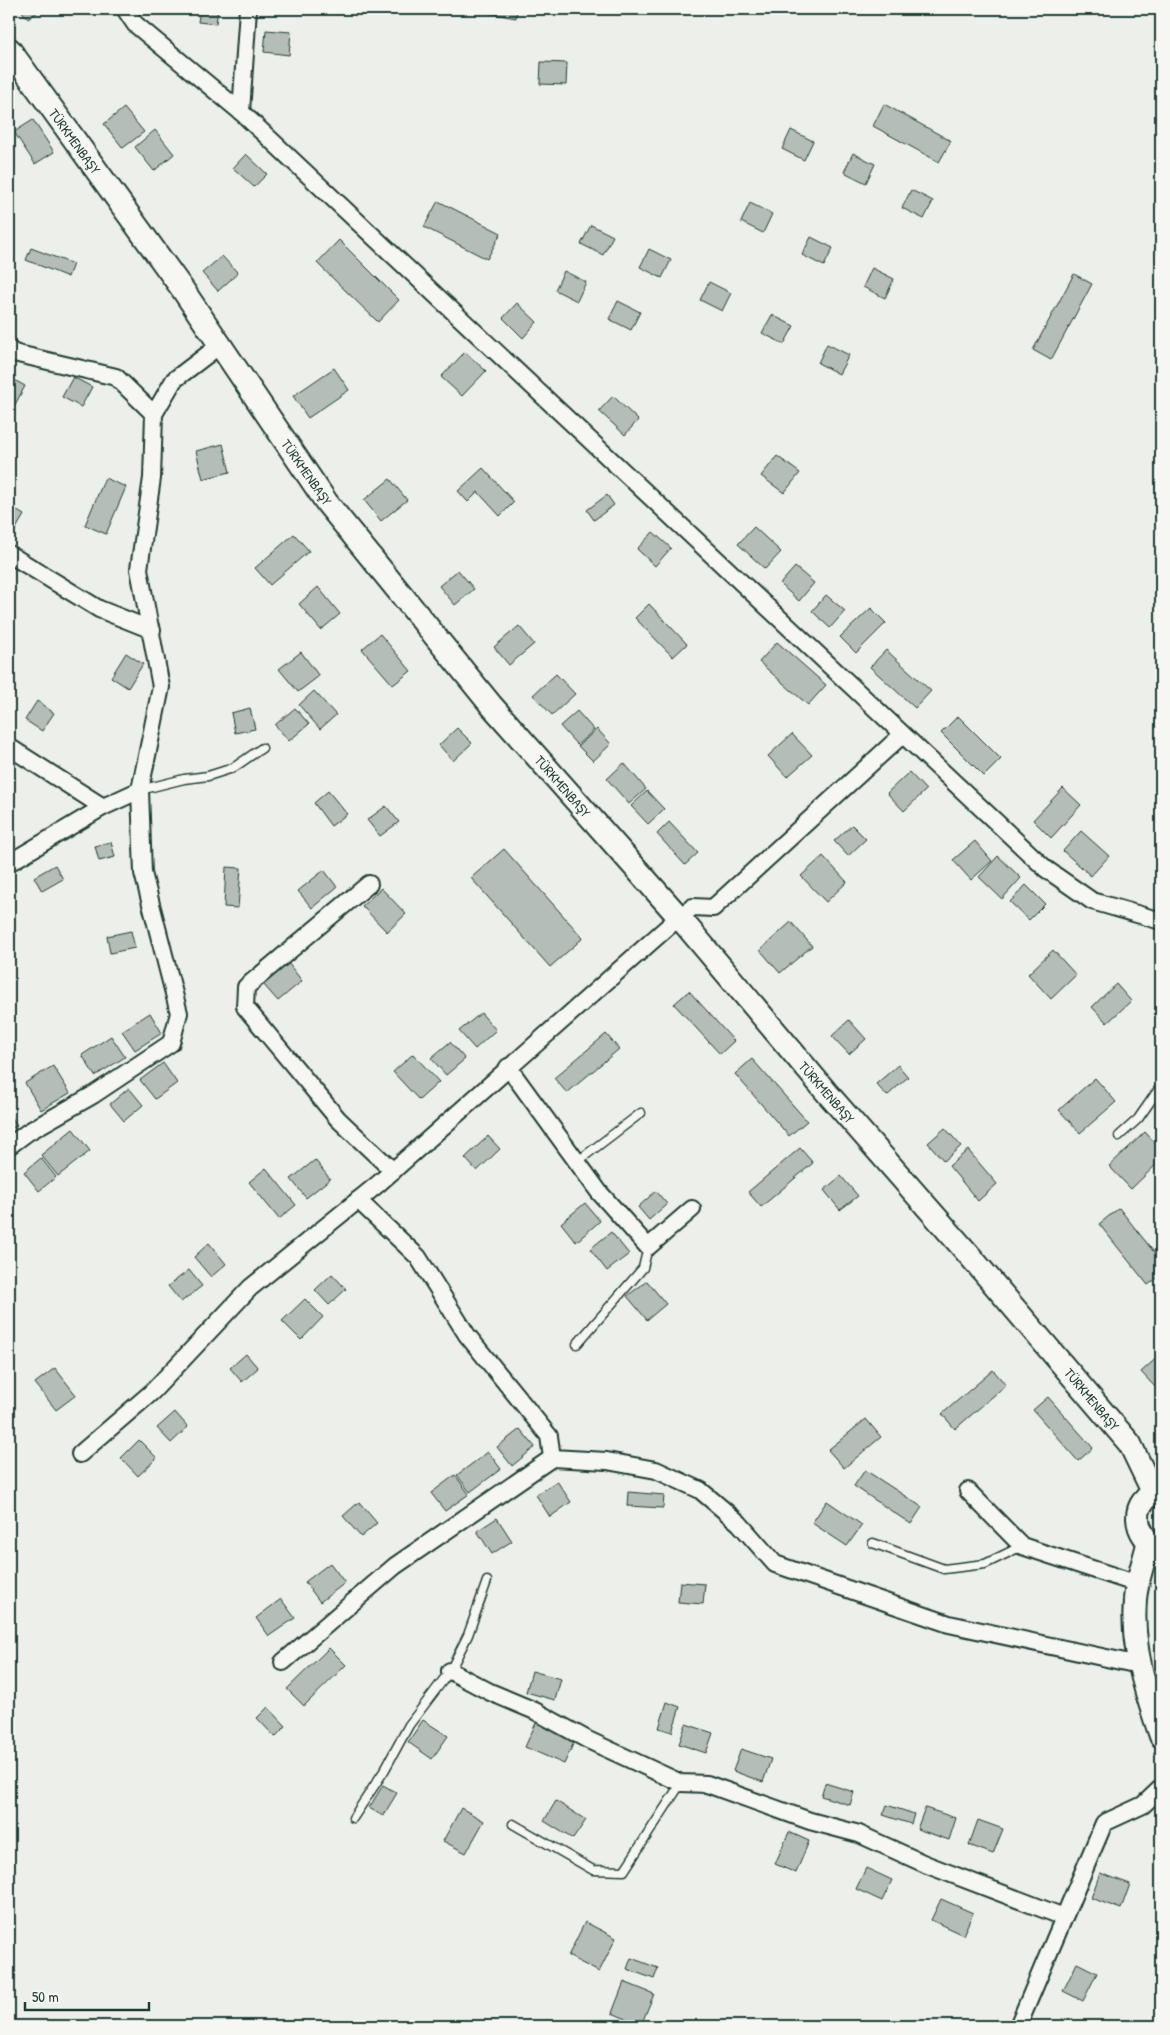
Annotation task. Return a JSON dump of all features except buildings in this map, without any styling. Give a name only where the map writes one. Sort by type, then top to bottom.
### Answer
[{"type":"street","points":[[125,9],[135,24],[241,112],[1046,869],[1092,901],[1161,921]]},
{"type":"street","points":[[241,112],[248,9]]},
{"type":"street","name":"TÜRKMENBAŞY","points":[[9,49],[183,290],[327,503],[491,705],[678,917],[1130,1444],[1157,1491]]},
{"type":"street","points":[[9,1146],[28,1132],[93,1095],[170,1043],[180,1013],[143,873],[140,790],[161,687],[152,630],[139,569],[152,478],[154,414],[174,380],[220,345]]},
{"type":"street","points":[[9,349],[14,353],[116,378],[154,414]]},
{"type":"street","points":[[9,554],[99,609],[152,630]]},
{"type":"street","points":[[80,1454],[152,1392],[250,1288],[392,1171],[678,917],[693,907],[713,908],[902,735]]},
{"type":"street","points":[[9,748],[103,807]]},
{"type":"street","points":[[9,863],[103,807],[140,790]]},
{"type":"street","points":[[369,884],[246,987],[245,1007],[338,1120],[392,1171]]},
{"type":"street","points":[[508,1068],[599,1192],[648,1247],[692,1209]]},
{"type":"street","points":[[358,1200],[418,1257],[466,1335],[549,1436],[552,1458]]},
{"type":"street","points":[[283,1662],[395,1566],[552,1458],[606,1461],[656,1470],[700,1490],[739,1524],[776,1564],[949,1624],[1139,1665]]},
{"type":"street","points":[[968,1491],[1022,1546],[1138,1584]]},
{"type":"street","points":[[1157,1491],[1142,1504],[1138,1518],[1140,1532],[1155,1547],[1138,1584],[1135,1600],[1139,1665],[1161,1736]]},
{"type":"street","points":[[450,1670],[490,1692],[535,1711],[588,1740],[681,1783],[706,1784],[810,1821],[859,1834],[925,1864],[1064,1916]]},
{"type":"street","points":[[1018,2026],[1104,1823],[1144,1805],[1161,1788]]},
{"type":"lane","points":[[140,790],[184,779],[208,776],[233,768],[262,748]]},
{"type":"lane","points":[[1119,1136],[1138,1119],[1161,1086]]},
{"type":"lane","points":[[578,1161],[641,1113]]},
{"type":"lane","points":[[577,1344],[642,1268],[648,1247]]},
{"type":"lane","points":[[873,1543],[944,1569],[985,1564],[1022,1546]]},
{"type":"lane","points":[[353,1818],[384,1771],[410,1725],[450,1670],[468,1635],[487,1581]]},
{"type":"lane","points":[[512,1824],[593,1870],[624,1871],[681,1783]]}]
